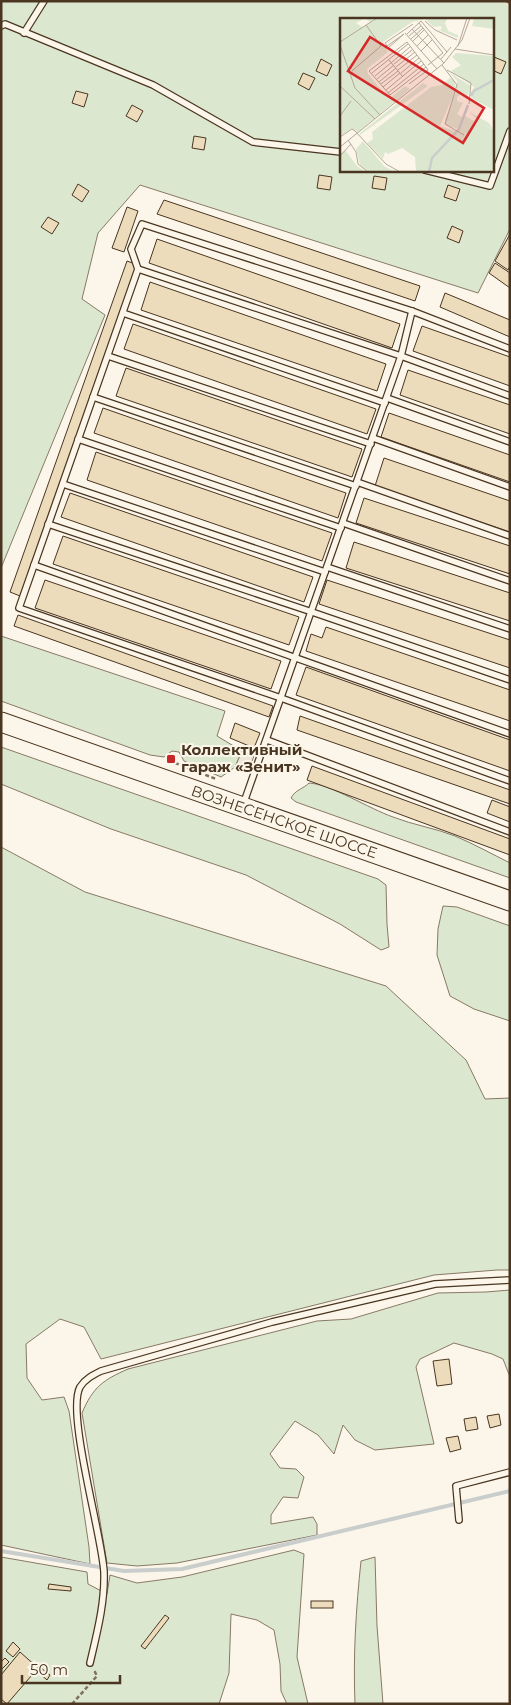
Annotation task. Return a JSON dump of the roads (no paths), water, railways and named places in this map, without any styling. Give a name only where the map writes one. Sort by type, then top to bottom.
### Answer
[{"type":"main road","name":"ВОЗНЕСЕНСКОЕ ШОССЕ","points":[[1,722],[510,901]]},
{"type":"lane","points":[[24,33],[44,1]]},
{"type":"lane","points":[[1,26],[5,24],[153,85],[253,142],[340,152]]},
{"type":"lane","points":[[429,171],[490,186],[510,131]]},
{"type":"lane","points":[[510,349],[412,311],[142,224],[131,249],[138,269],[19,608],[281,698],[510,781]]},
{"type":"lane","points":[[138,269],[401,356],[510,396]]},
{"type":"lane","points":[[243,807],[401,356],[412,311]]},
{"type":"lane","points":[[123,314],[510,442]]},
{"type":"lane","points":[[108,356],[510,487]]},
{"type":"lane","points":[[93,398],[510,536]]},
{"type":"lane","points":[[78,439],[510,581]]},
{"type":"lane","points":[[63,484],[510,629]]},
{"type":"lane","points":[[48,524],[510,680]]},
{"type":"lane","points":[[34,565],[510,734]]},
{"type":"lane","points":[[267,740],[510,832]]},
{"type":"lane","points":[[90,1663],[102,1609],[104,1576],[102,1555],[76,1413],[76,1399],[80,1388],[89,1377],[101,1371],[272,1322],[435,1284],[510,1280]]},
{"type":"lane","points":[[459,1520],[456,1486],[510,1472]]},
{"type":"waterway","points":[[1,1551],[124,1571],[182,1569],[510,1491]]},
{"type":"place","name":"Коллективный гараж «Зенит»","points":[[171,759]]}]
